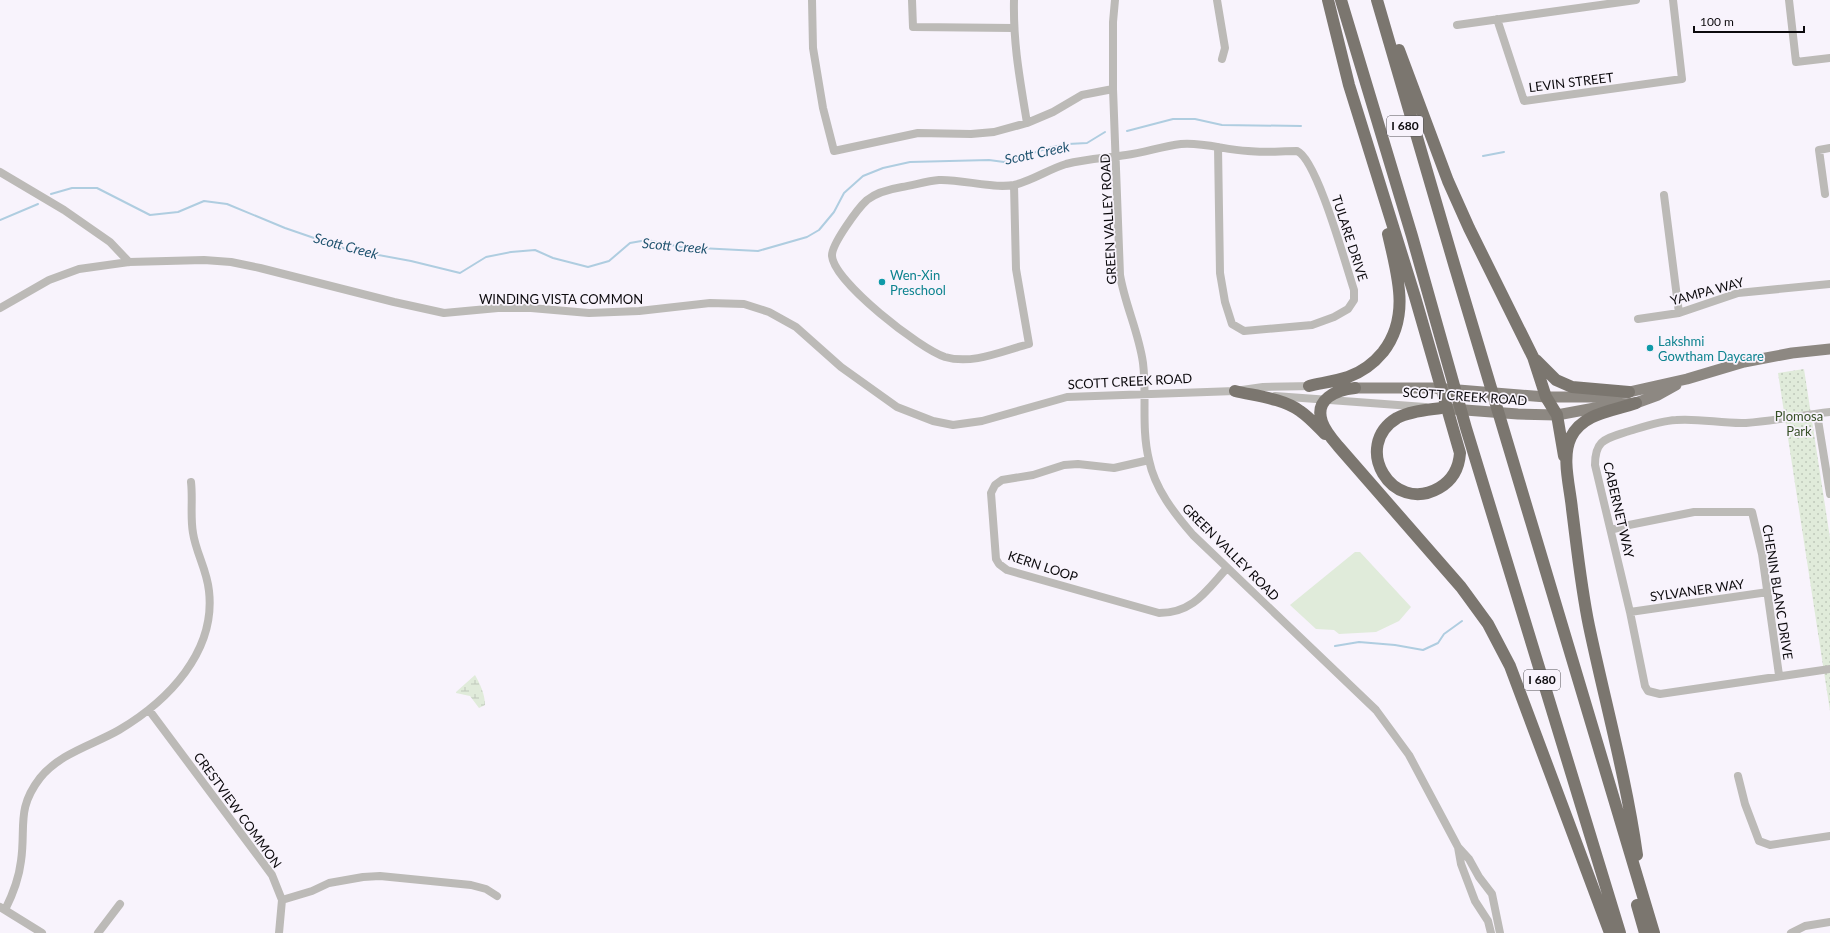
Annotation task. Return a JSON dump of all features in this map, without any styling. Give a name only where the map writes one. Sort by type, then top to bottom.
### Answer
[{"type":"highway","points":[[1328,0],[1347,78],[1369,155],[1438,373],[1458,445],[1459,460],[1454,474],[1445,485],[1430,492],[1412,494],[1396,488],[1383,475],[1379,466],[1377,453],[1378,441],[1384,429],[1390,423],[1405,414],[1442,408]]},
{"type":"highway","name":"I 680","points":[[1341,0],[1412,236],[1466,428],[1620,933]]},
{"type":"highway","name":"I 680","points":[[1369,0],[1442,252],[1471,334],[1654,933]]},
{"type":"highway","name":"I 680","points":[[1377,0],[1454,264],[1471,334]]},
{"type":"highway","points":[[1381,0],[1448,181],[1469,228],[1533,357],[1546,397],[1557,415],[1569,485],[1583,594],[1611,719],[1635,839],[1646,905]]},
{"type":"highway","points":[[1309,386],[1349,376],[1367,367],[1386,348],[1397,323],[1400,306],[1399,287],[1369,155]]},
{"type":"highway","points":[[1533,357],[1556,380],[1568,386],[1580,389],[1629,392]]},
{"type":"highway","points":[[1338,446],[1322,423],[1321,411],[1325,400],[1335,392],[1355,388]]},
{"type":"highway","points":[[1235,391],[1280,402],[1294,407],[1307,416],[1338,446],[1461,587],[1480,612],[1496,637],[1516,681],[1610,933]]},
{"type":"highway","points":[[1569,485],[1567,450],[1575,431],[1580,424],[1594,415],[1636,403]]},
{"type":"highway","name":"I 680","points":[[1500,429],[1645,933]]},
{"type":"main road","name":"SCOTT CREEK ROAD","points":[[1355,388],[1434,388],[1546,397],[1592,397],[1629,392],[1687,379],[1744,362],[1792,353],[1830,349]]},
{"type":"main road","name":"SCOTT CREEK ROAD","points":[[1442,408],[1518,414],[1557,415],[1611,405],[1636,403],[1658,395],[1687,379]]},
{"type":"street","points":[[812,0],[814,54],[823,108],[834,151],[918,133],[971,134],[994,132],[1027,123],[1053,112],[1082,95],[1114,89]]},
{"type":"street","points":[[912,0],[912,27],[1013,28]]},
{"type":"street","points":[[1014,0],[1013,28],[1015,53],[1027,123]]},
{"type":"street","name":"GREEN VALLEY ROAD","points":[[1115,0],[1113,22],[1114,89],[1120,275],[1143,363],[1146,437],[1149,460],[1172,512],[1193,535],[1376,710],[1409,755],[1458,847]]},
{"type":"street","points":[[1217,0],[1225,48],[1222,58]]},
{"type":"street","points":[[1457,25],[1636,0]]},
{"type":"street","name":"LEVIN STREET","points":[[1497,19],[1524,101],[1682,80],[1673,0]]},
{"type":"street","points":[[1789,0],[1796,62],[1830,58]]},
{"type":"street","name":"TULARE DRIVE","points":[[1014,185],[1066,164],[1181,144],[1194,144],[1218,147],[1247,151],[1297,151],[1305,158],[1321,190],[1354,290],[1354,300],[1348,309],[1334,317],[1312,325],[1244,331],[1232,324],[1225,302],[1220,273],[1218,147]]},
{"type":"street","points":[[1825,194],[1819,150],[1830,148]]},
{"type":"street","points":[[0,172],[64,210],[99,234],[110,242],[129,262]]},
{"type":"street","points":[[938,180],[1014,185],[1016,269],[1029,344],[979,358],[963,360],[945,357],[928,350],[880,315],[858,294],[839,271],[834,262],[832,256],[834,248],[855,213],[868,199],[886,190],[938,180]]},
{"type":"street","points":[[1664,195],[1679,313]]},
{"type":"street","name":"WINDING VISTA COMMON","points":[[0,308],[49,280],[79,269],[129,262],[204,260],[231,262],[260,268],[444,313],[498,308],[531,308],[589,313],[639,311],[710,303],[744,304],[769,312],[796,328],[840,367],[904,410],[933,422],[953,425],[982,421]]},
{"type":"street","name":"YAMPA WAY","points":[[1638,319],[1679,313],[1738,293],[1830,284]]},
{"type":"street","name":"SCOTT CREEK ROAD","points":[[982,421],[1067,396],[1235,391],[1263,387],[1309,386],[1355,388]]},
{"type":"street","name":"SCOTT CREEK ROAD","points":[[1235,391],[1325,400],[1442,408]]},
{"type":"street","points":[[1830,412],[1817,414],[1830,494]]},
{"type":"street","name":"CABERNET WAY","points":[[1779,675],[1660,694],[1648,691],[1645,686],[1612,530],[1595,465],[1595,453],[1600,442],[1659,422],[1683,420],[1721,423],[1766,421],[1817,414]]},
{"type":"street","name":"KERN LOOP","points":[[1149,460],[1114,468],[1078,464],[1064,465],[1033,475],[1002,480],[991,493],[995,553],[999,564],[1007,570],[1159,613],[1179,611],[1189,606],[1227,568]]},
{"type":"street","points":[[42,933],[3,908],[12,897],[20,869],[22,824],[30,793],[55,763],[120,729],[149,710],[188,670],[202,644],[209,613],[209,591],[205,570],[192,531],[193,498],[191,482]]},
{"type":"street","name":"CHENIN BLANC DRIVE","points":[[1612,530],[1629,525],[1694,512],[1752,512],[1768,592],[1779,675]]},
{"type":"street","name":"SYLVANER WAY","points":[[1630,612],[1768,592]]},
{"type":"street","points":[[1779,675],[1830,669]]},
{"type":"street","name":"CRESTVIEW COMMON","points":[[149,710],[272,875],[282,900],[279,933]]},
{"type":"street","points":[[1738,776],[1745,804],[1759,841],[1770,845],[1830,836]]},
{"type":"street","points":[[1458,847],[1469,859],[1481,880],[1492,894],[1500,933]]},
{"type":"street","points":[[1458,847],[1461,864],[1474,901],[1484,914],[1491,933]]},
{"type":"street","points":[[282,900],[345,879],[374,876],[471,885],[486,889],[497,896]]},
{"type":"street","points":[[1470,888],[1473,880],[1481,880]]},
{"type":"street","points":[[98,933],[120,904]]},
{"type":"street","points":[[1484,914],[1492,915],[1496,909]]},
{"type":"street","points":[[1791,933],[1805,926],[1830,922]]},
{"type":"green space","name":"Plomosa Park","points":[[1804,369],[1830,538],[1830,711],[1778,373]]},
{"type":"green space","points":[[1355,552],[1360,552],[1411,607],[1399,621],[1376,632],[1339,634],[1334,630],[1316,629],[1290,605]]},
{"type":"green space","points":[[475,675],[482,689],[485,701],[485,705],[479,708],[470,696],[456,693]]},
{"type":"waterway","name":"Scott Creek","points":[[1127,131],[1173,119],[1195,119],[1222,125],[1301,126]]},
{"type":"waterway","name":"Scott Creek","points":[[51,194],[72,188],[97,188],[150,215],[178,212],[204,201],[227,204],[285,228],[346,249],[411,261],[460,273],[486,257],[511,252],[535,250],[553,258],[588,267],[609,261],[630,243],[647,240],[681,247],[758,251],[807,237],[819,230],[834,212],[844,193],[863,176],[883,168],[910,162],[989,160],[1004,162],[1052,147],[1087,143],[1105,132]]},
{"type":"waterway","name":"Scott Creek","points":[[1483,156],[1504,152]]},
{"type":"waterway","name":"Scott Creek","points":[[0,220],[38,204]]},
{"type":"waterway","points":[[1335,646],[1359,642],[1395,645],[1423,650],[1438,643],[1444,634],[1462,621]]},
{"type":"place","name":"Wen-Xin Preschool","points":[[882,282]]},
{"type":"place","name":"Lakshmi Gowtham Daycare","points":[[1650,348]]}]
